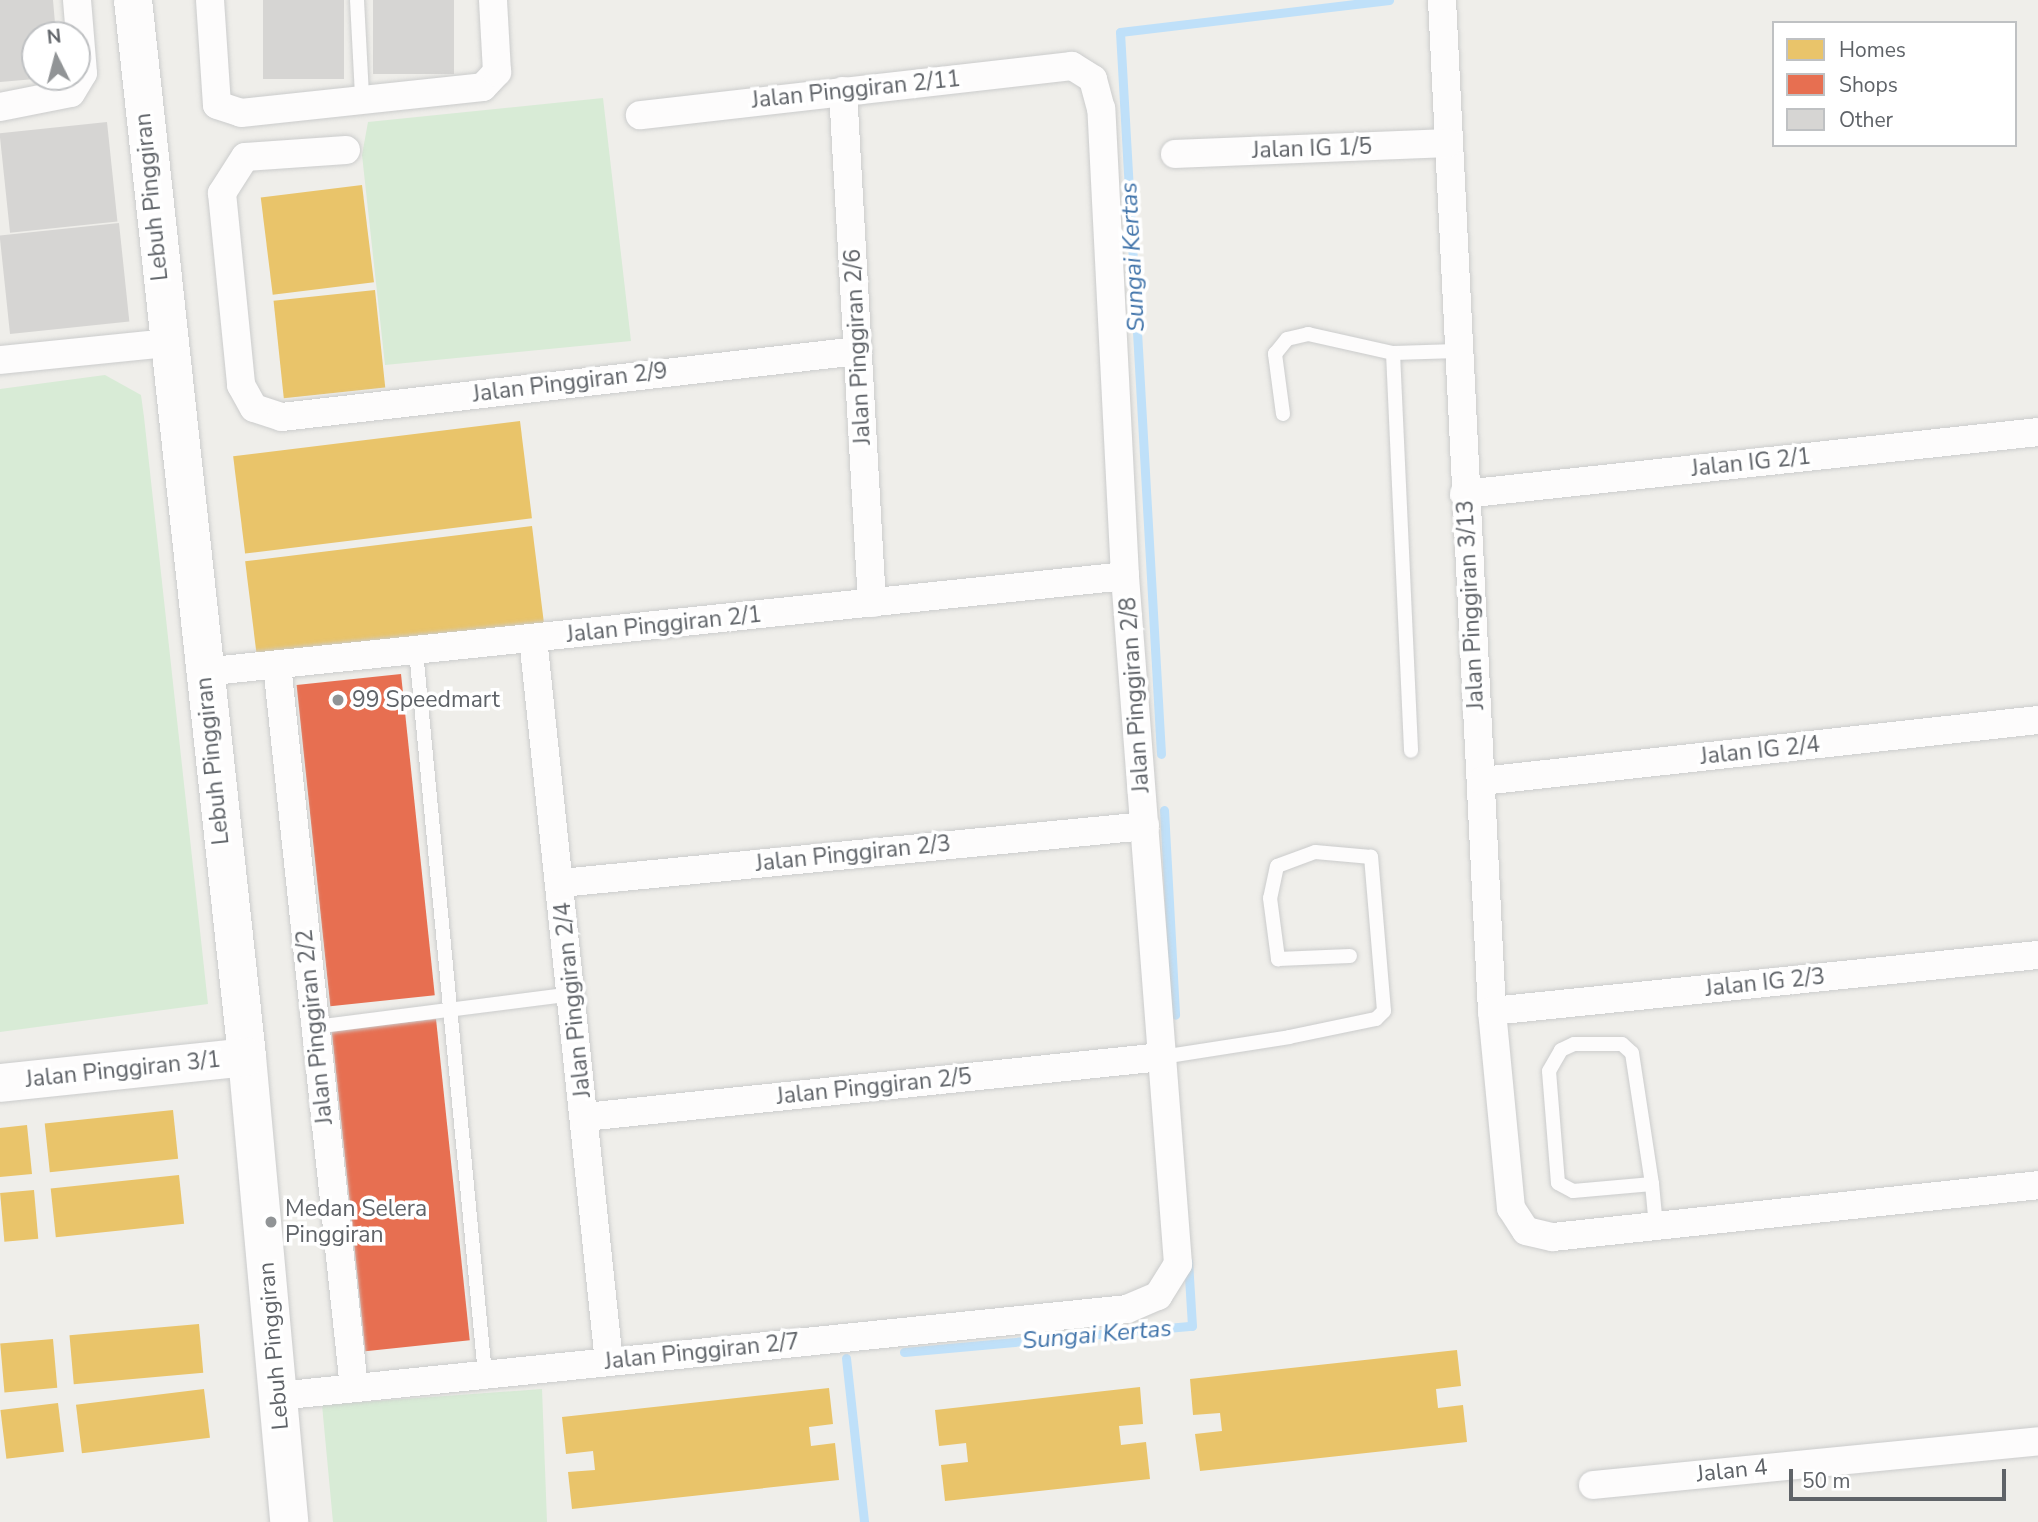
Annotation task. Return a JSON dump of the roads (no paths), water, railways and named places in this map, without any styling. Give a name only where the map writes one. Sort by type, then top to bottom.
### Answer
[{"type":"street","points":[[0,107],[71,93],[83,73],[77,0]]},
{"type":"street","name":"Lebuh Pinggiran","points":[[133,0],[167,342],[247,1057],[289,1522]]},
{"type":"street","points":[[210,0],[212,72],[217,105],[241,113],[362,97],[483,87],[497,72],[493,0]]},
{"type":"street","name":"Jalan Pinggiran 3/13","points":[[1442,0],[1464,494],[1482,781],[1492,1011],[1511,1208],[1526,1231],[1553,1237],[1656,1226]]},
{"type":"street","name":"Jalan Pinggiran 2/11","points":[[640,115],[1072,66]]},
{"type":"street","name":"Jalan Pinggiran 2/8","points":[[1072,66],[1093,79],[1101,109],[1125,576],[1178,1264],[1158,1296],[1127,1309]]},
{"type":"street","name":"Jalan Pinggiran 2/6","points":[[843,91],[872,603]]},
{"type":"street","name":"Jalan IG 1/5","points":[[1175,154],[1448,143]]},
{"type":"street","name":"Jalan Pinggiran 2/9","points":[[346,150],[244,157],[222,193],[240,385],[254,408],[282,416],[858,351]]},
{"type":"street","points":[[0,360],[167,342]]},
{"type":"street","name":"Jalan IG 2/1","points":[[1464,494],[2038,432]]},
{"type":"street","name":"Jalan Pinggiran 2/1","points":[[203,672],[1125,576]]},
{"type":"street","name":"Jalan Pinggiran 2/4","points":[[533,638],[561,883],[609,1362]]},
{"type":"street","name":"Jalan Pinggiran 2/2","points":[[277,665],[354,1388]]},
{"type":"street","name":"Jalan IG 2/4","points":[[1482,781],[2038,720]]},
{"type":"street","name":"Jalan Pinggiran 2/3","points":[[561,883],[1145,825]]},
{"type":"street","name":"Jalan IG 2/3","points":[[1492,1011],[2038,955]]},
{"type":"street","name":"Jalan Pinggiran 2/5","points":[[585,1117],[1162,1056]]},
{"type":"street","name":"Jalan Pinggiran 3/1","points":[[0,1083],[247,1057]]},
{"type":"street","points":[[1656,1226],[2038,1185]]},
{"type":"street","name":"Jalan Pinggiran 2/7","points":[[278,1396],[1127,1309]]},
{"type":"street","name":"Jalan 4","points":[[1593,1485],[2038,1441]]},
{"type":"lane","points":[[357,0],[362,97]]},
{"type":"lane","points":[[1283,414],[1275,354],[1287,339],[1308,334],[1394,353],[1458,351]]},
{"type":"lane","points":[[1394,353],[1411,751]]},
{"type":"lane","points":[[416,651],[485,1374]]},
{"type":"lane","points":[[1162,1056],[1289,1037],[1376,1019],[1384,1011],[1371,857],[1315,852],[1277,866],[1270,898],[1278,959],[1350,956]]},
{"type":"lane","points":[[315,1027],[572,994]]},
{"type":"lane","points":[[1653,1184],[1573,1191],[1558,1183],[1549,1071],[1561,1050],[1574,1044],[1622,1044],[1632,1053],[1653,1184],[1656,1226]]},
{"type":"waterway","name":"Sungai Kertas","points":[[1161,754],[1120,32],[1389,0]]},
{"type":"waterway","points":[[1164,810],[1175,1015]]},
{"type":"waterway","name":"Sungai Kertas","points":[[904,1352],[1192,1326],[1188,1261]]},
{"type":"waterway","name":"Sungai Kertas","points":[[846,1358],[864,1522]]},
{"type":"place","name":"99 Speedmart","points":[[338,700]]},
{"type":"place","name":"Medan Selera Pinggiran","points":[[271,1222]]}]
